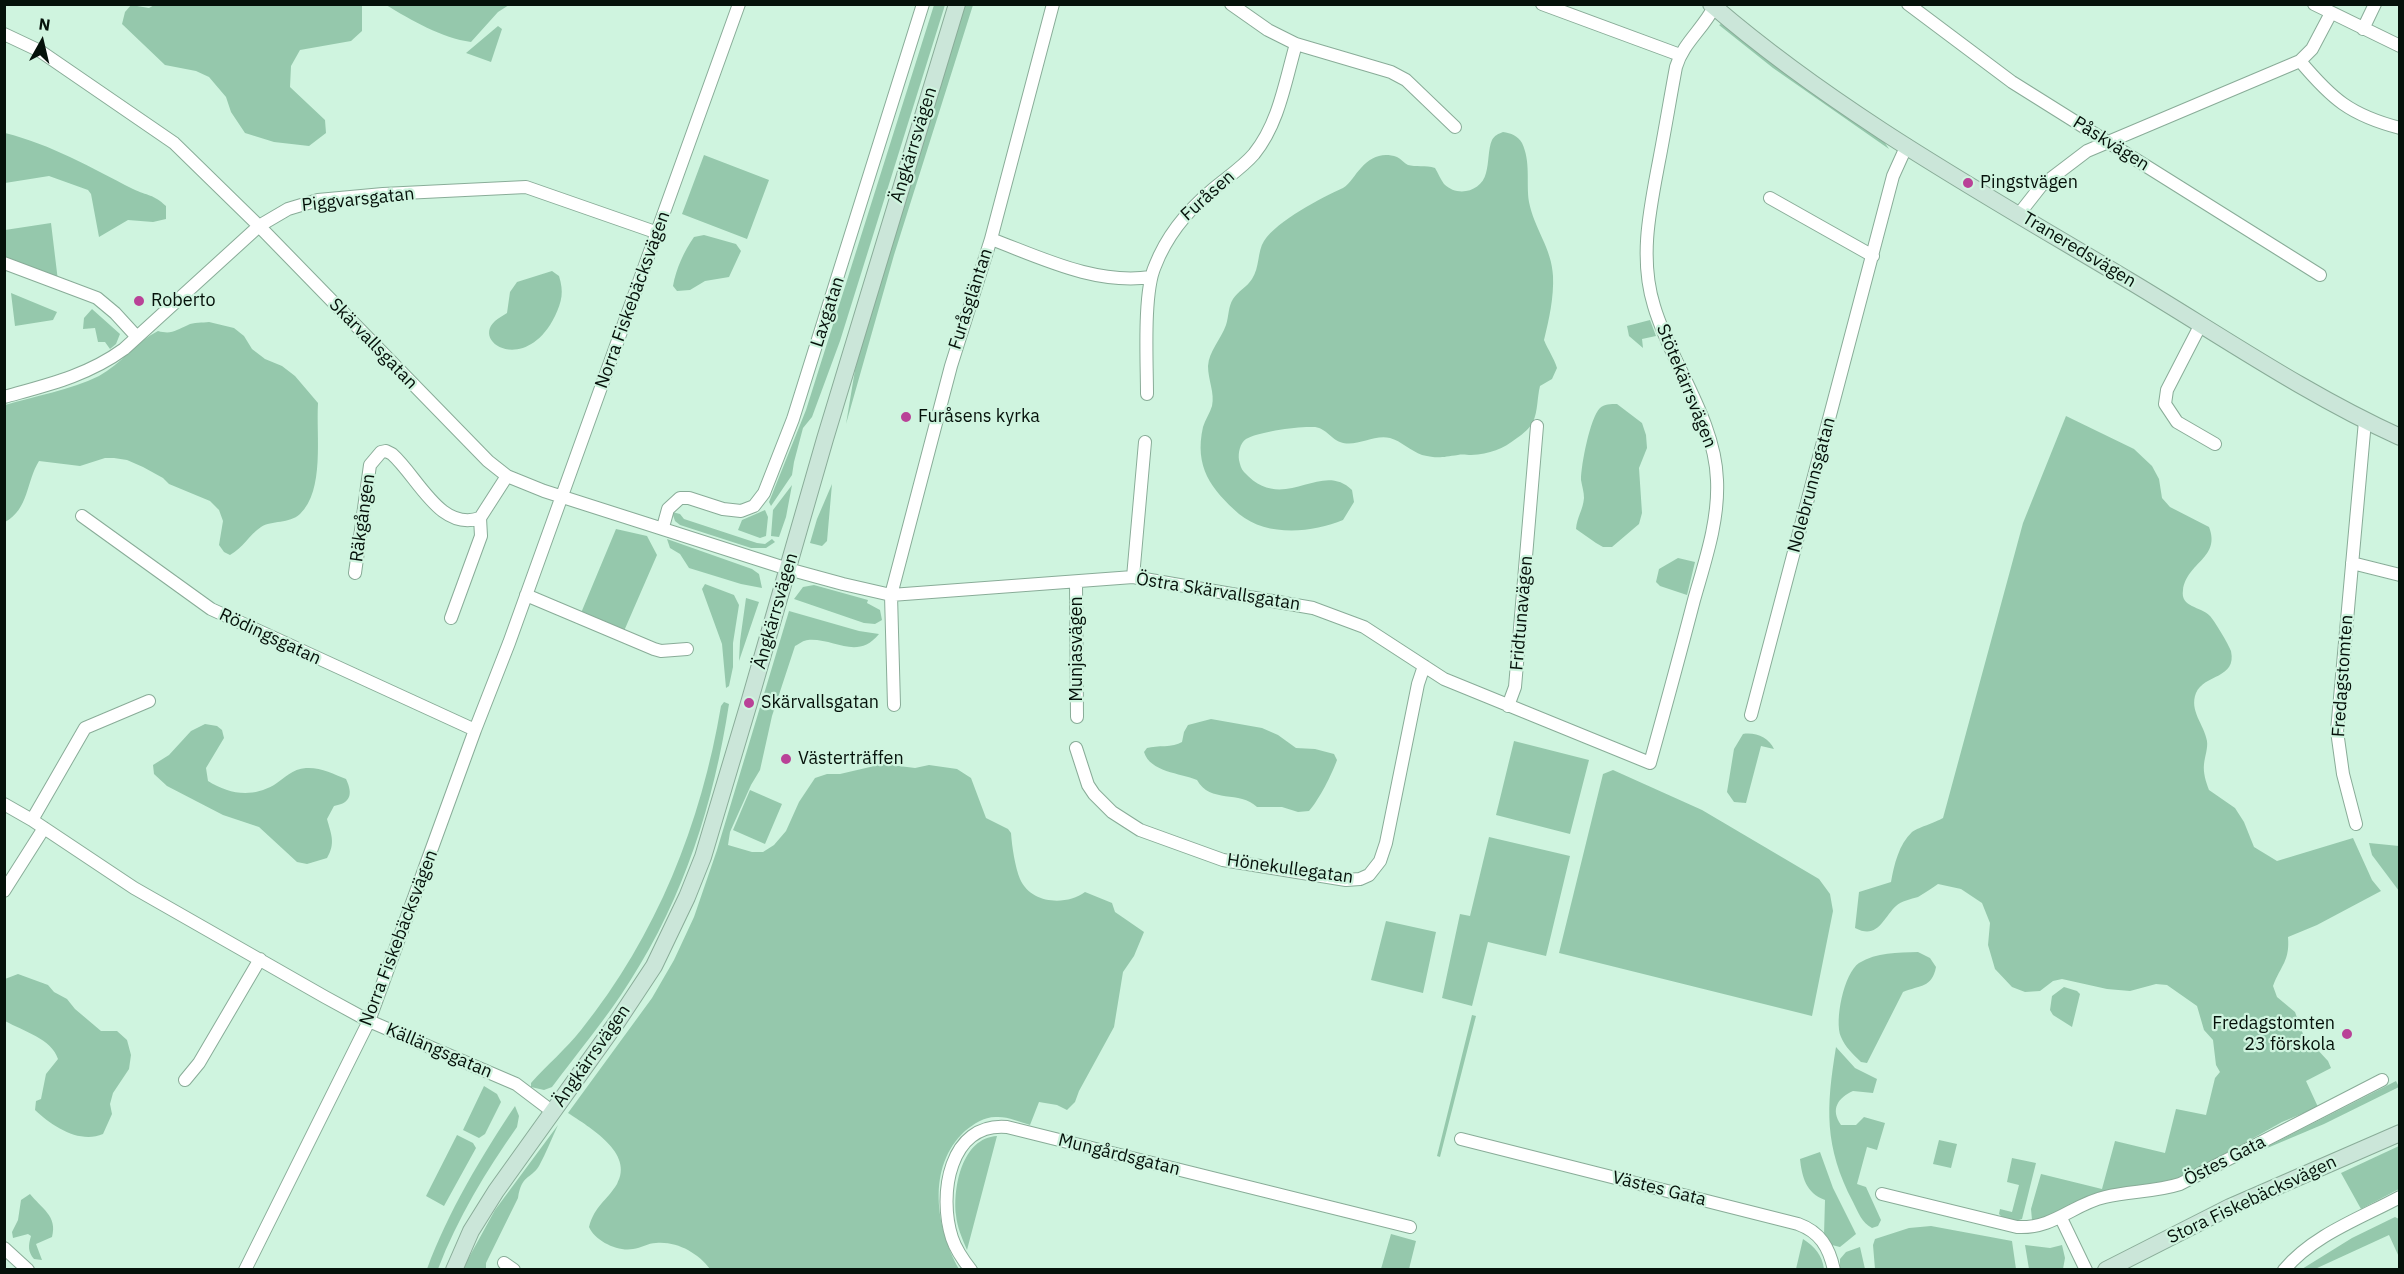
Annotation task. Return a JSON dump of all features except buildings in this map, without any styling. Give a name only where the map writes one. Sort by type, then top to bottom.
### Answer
[{"type":"street","name":"Norra Fiskebäcksvägen","points":[[245,1269],[369,1021],[740,4]]},
{"type":"street","name":"Laxgatan","points":[[663,527],[668,510],[680,498],[689,498],[723,509],[741,511],[754,506],[764,493],[793,419],[923,4]]},
{"type":"street","name":"Ängkärrsvägen","points":[[454,1269],[471,1231],[642,985],[671,934],[703,857],[825,439],[957,4]]},
{"type":"street","name":"Furåsgläntan","points":[[891,595],[953,357],[991,239],[1053,4]]},
{"type":"street","points":[[1231,4],[1268,30],[1296,44],[1376,65],[1406,80],[1455,127]]},
{"type":"street","points":[[1542,4],[1680,55]]},
{"type":"street","name":"Påskvägen","points":[[1908,4],[2012,82],[2320,275]]},
{"type":"street","points":[[2314,4],[2400,45]]},
{"type":"street","points":[[2363,29],[2375,4]]},
{"type":"street","name":"Stötekärrsvägen","points":[[1508,706],[1650,763],[1712,536],[1717,501],[1715,458],[1710,436],[1662,331],[1653,304],[1647,268],[1647,245],[1651,205],[1680,55],[1708,20],[1713,6]]},
{"type":"street","name":"Traneredsvägen","points":[[1713,6],[1827,93],[1907,146],[2201,324],[2366,421],[2400,437]]},
{"type":"street","points":[[2019,214],[2041,186],[2086,151],[2300,61],[2312,49],[2331,13]]},
{"type":"street","name":"Skärvallsgatan","points":[[4,34],[40,51],[163,134],[259,226],[488,461],[507,476],[561,496],[788,569]]},
{"type":"street","name":"Furåsen","points":[[1147,394],[1151,278],[1159,257],[1179,222],[1192,207],[1252,155],[1269,132],[1296,44]]},
{"type":"street","points":[[2300,61],[2320,86],[2355,113],[2400,128]]},
{"type":"street","name":"Nolebrunnsgatan","points":[[1751,715],[1893,176],[1907,146]]},
{"type":"street","name":"Piggvarsgatan","points":[[4,397],[84,373],[107,361],[137,337],[259,226],[288,208],[318,200],[526,186],[658,233]]},
{"type":"street","points":[[1770,198],[1873,256]]},
{"type":"street","points":[[991,239],[1093,275],[1131,280],[1151,278]]},
{"type":"street","points":[[4,262],[97,298],[115,313],[137,337]]},
{"type":"street","points":[[2201,324],[2167,390],[2165,405],[2177,422],[2215,444]]},
{"type":"street","name":"Fredagstomten","points":[[2356,824],[2342,771],[2337,731],[2366,421]]},
{"type":"street","name":"Fridtunavägen","points":[[1508,706],[1515,687],[1537,426]]},
{"type":"street","points":[[1133,577],[1144,442]]},
{"type":"street","name":"Räkgången","points":[[355,573],[370,465],[381,452],[386,451],[401,462],[444,513],[451,518],[466,521],[480,518]]},
{"type":"street","points":[[450,618],[481,536],[480,518],[507,476]]},
{"type":"street","name":"Rödingsgatan","points":[[82,516],[210,609],[475,730]]},
{"type":"street","points":[[2352,563],[2400,575]]},
{"type":"street","name":"Östra Skärvallsgatan","points":[[788,569],[843,585],[891,595],[1133,577],[1169,582],[1329,613],[1364,627],[1424,666]]},
{"type":"street","name":"Munjasvägen","points":[[1076,582],[1077,717]]},
{"type":"street","points":[[526,595],[654,649],[662,651],[687,649]]},
{"type":"street","points":[[891,595],[894,705]]},
{"type":"street","points":[[1424,666],[1444,679],[1508,706]]},
{"type":"street","name":"Hönekullegatan","points":[[1076,748],[1088,784],[1094,794],[1112,813],[1140,830],[1189,849],[1238,864],[1346,880],[1360,879],[1375,869],[1386,843],[1418,684],[1424,666]]},
{"type":"street","points":[[32,820],[85,728],[149,701]]},
{"type":"street","name":"Källängsgatan","points":[[4,804],[134,888],[369,1021],[516,1084],[553,1112]]},
{"type":"street","points":[[4,891],[44,828]]},
{"type":"street","points":[[185,1080],[199,1063],[260,959]]},
{"type":"street","name":"Östes Gata","points":[[1882,1194],[2018,1227],[2040,1225],[2061,1218],[2079,1207],[2107,1196],[2149,1192],[2180,1184],[2382,1080]]},
{"type":"street","name":"Mungårdsgatan","points":[[970,1269],[952,1240],[946,1212],[947,1184],[957,1155],[965,1142],[983,1128],[994,1126],[1007,1127],[1410,1227]]},
{"type":"street","name":"Stora Fiskebäcksvägen","points":[[2106,1269],[2230,1207],[2400,1133]]},
{"type":"street","name":"Västes Gata","points":[[1461,1139],[1762,1214],[1807,1228],[1823,1241],[1834,1269]]},
{"type":"street","points":[[2284,1269],[2311,1245],[2400,1197]]},
{"type":"street","points":[[2061,1218],[2086,1269]]},
{"type":"street","points":[[4,1248],[28,1269]]},
{"type":"green space","points":[[156,4],[362,5],[362,31],[351,41],[300,50],[291,66],[290,87],[325,120],[326,133],[309,146],[274,142],[245,133],[231,112],[226,97],[209,77],[196,71],[165,65],[122,24],[125,12],[131,5],[149,8]]},
{"type":"green space","points":[[386,5],[509,5],[498,12],[471,42],[438,32]]},
{"type":"green space","points":[[934,5],[945,5],[840,341],[812,417],[803,428],[792,475],[771,506],[769,502],[806,410]]},
{"type":"green space","points":[[965,5],[973,5],[894,255],[846,424],[855,370],[874,299]]},
{"type":"green space","points":[[1721,24],[1883,140],[1889,149],[1773,68],[1719,25]]},
{"type":"green space","points":[[498,26],[502,29],[491,62],[466,53]]},
{"type":"green space","points":[[1503,132],[1518,138],[1525,150],[1531,212],[1552,266],[1552,300],[1544,340],[1557,368],[1552,379],[1540,386],[1533,422],[1524,433],[1496,450],[1471,455],[1440,457],[1422,455],[1398,441],[1384,437],[1352,443],[1340,442],[1317,427],[1289,429],[1251,436],[1242,443],[1240,448],[1240,465],[1243,471],[1259,484],[1273,489],[1287,489],[1327,480],[1340,482],[1352,490],[1354,502],[1343,520],[1304,530],[1263,526],[1239,514],[1220,495],[1207,476],[1203,466],[1201,441],[1203,427],[1213,401],[1208,371],[1209,361],[1226,325],[1233,299],[1255,274],[1264,241],[1289,218],[1346,186],[1365,164],[1377,156],[1397,157],[1408,165],[1435,168],[1444,184],[1456,191],[1475,188],[1484,179],[1492,140]]},
{"type":"green space","points":[[5,133],[55,150],[154,197],[166,206],[166,219],[153,222],[128,220],[99,237],[91,194],[88,190],[49,176],[5,183]]},
{"type":"green space","points":[[704,155],[769,180],[747,239],[682,214]]},
{"type":"green space","points":[[51,223],[58,281],[5,260],[5,230]]},
{"type":"green space","points":[[704,235],[736,244],[741,251],[729,277],[705,281],[690,290],[677,291],[673,286],[684,254],[694,237]]},
{"type":"green space","points":[[552,271],[559,276],[562,296],[555,316],[543,334],[530,345],[517,349],[505,349],[496,345],[490,338],[489,330],[495,321],[507,313],[510,292],[517,282]]},
{"type":"green space","points":[[11,293],[57,312],[53,320],[15,326]]},
{"type":"green space","points":[[92,309],[120,334],[116,344],[110,349],[105,342],[98,342],[95,328],[83,329],[84,318]]},
{"type":"green space","points":[[1650,320],[1656,336],[1642,339],[1643,348],[1629,336],[1627,326]]},
{"type":"green space","points":[[209,322],[234,328],[244,336],[252,349],[295,376],[318,403],[316,477],[308,504],[300,514],[291,519],[261,527],[230,555],[224,552],[219,545],[223,521],[219,510],[210,501],[169,484],[163,478],[127,460],[105,458],[80,466],[39,461],[23,503],[13,517],[5,522],[5,405],[64,389],[99,376],[158,331],[170,332],[190,324]]},
{"type":"green space","points":[[1617,404],[1642,423],[1646,435],[1647,448],[1639,468],[1642,513],[1639,524],[1612,547],[1603,547],[1576,529],[1584,498],[1581,473],[1596,413],[1604,406]]},
{"type":"green space","points":[[2066,416],[2134,449],[2152,466],[2159,479],[2162,498],[2170,507],[2209,527],[2211,546],[2190,573],[2183,596],[2188,604],[2210,616],[2231,651],[2232,660],[2229,667],[2225,672],[2200,687],[2194,700],[2194,706],[2207,741],[2204,771],[2209,790],[2235,808],[2244,822],[2254,847],[2277,861],[2353,838],[2372,880],[2381,891],[2317,925],[2288,937],[2288,952],[2273,986],[2277,997],[2295,1012],[2303,1034],[2328,1061],[2331,1068],[2306,1081],[2318,1107],[2282,1122],[2182,1178],[2054,1217],[2032,1220],[2031,1209],[2041,1174],[2102,1189],[2115,1141],[2165,1153],[2176,1109],[2206,1115],[2215,1078],[2220,1072],[2216,1065],[2213,1040],[2204,1030],[2197,1006],[2167,985],[2156,984],[2130,991],[2107,989],[2062,979],[2053,981],[2040,991],[2025,992],[2012,987],[1995,969],[1988,945],[1990,923],[1982,903],[1961,889],[1938,884],[1918,897],[1898,904],[1875,929],[1863,931],[1855,928],[1859,892],[1891,882],[1898,855],[1907,837],[1914,831],[1943,818],[2023,523]]},
{"type":"green space","points":[[832,484],[827,541],[822,546],[810,543],[817,519]]},
{"type":"green space","points":[[792,485],[786,517],[779,537],[771,536],[773,510]]},
{"type":"green space","points":[[765,510],[768,517],[766,536],[760,538],[738,530],[742,520]]},
{"type":"green space","points":[[672,512],[680,514],[684,519],[757,543],[765,544],[772,539],[775,542],[766,548],[751,548],[680,525],[675,521]]},
{"type":"green space","points":[[616,529],[647,536],[657,555],[624,631],[581,613]]},
{"type":"green space","points":[[667,539],[752,569],[759,574],[762,588],[689,568],[680,554],[670,548]]},
{"type":"green space","points":[[1678,558],[1695,562],[1687,595],[1660,586],[1656,582],[1659,569]]},
{"type":"green space","points":[[705,584],[734,595],[739,605],[733,643],[733,667],[729,686],[726,688],[722,644],[702,589]]},
{"type":"green space","points":[[814,585],[868,600],[867,603],[880,610],[882,620],[875,624],[864,623],[794,599],[803,587]]},
{"type":"green space","points":[[746,598],[759,602],[739,661],[740,641]]},
{"type":"green space","points":[[789,611],[859,631],[879,634],[871,642],[862,646],[845,646],[808,640],[795,646],[772,716],[760,770],[730,832],[728,845],[752,852],[763,852],[774,845],[786,831],[799,802],[815,778],[827,774],[840,774],[883,764],[915,768],[929,765],[957,769],[971,778],[986,818],[1008,829],[1011,833],[1018,874],[1032,894],[1040,898],[1059,901],[1085,892],[1112,903],[1115,912],[1144,932],[1134,956],[1123,972],[1114,1027],[1075,1102],[1067,1110],[1057,1105],[1039,1102],[1030,1125],[1002,1117],[984,1119],[965,1131],[944,1162],[939,1198],[941,1217],[951,1253],[959,1269],[710,1269],[693,1253],[679,1246],[656,1243],[633,1249],[621,1249],[596,1237],[589,1227],[598,1208],[617,1184],[621,1173],[620,1162],[607,1142],[568,1113],[652,998],[674,960],[694,917],[717,850]]},
{"type":"green space","points":[[724,702],[729,704],[715,777],[694,848],[666,916],[621,995],[552,1087],[544,1090],[531,1087],[531,1083],[575,1037],[608,994],[653,917],[688,835],[712,750],[721,706]]},
{"type":"green space","points":[[1211,719],[1262,728],[1278,735],[1296,748],[1315,749],[1334,754],[1337,760],[1332,772],[1309,811],[1298,812],[1282,807],[1257,807],[1242,799],[1217,795],[1209,792],[1197,780],[1166,771],[1147,759],[1144,752],[1147,748],[1178,744],[1182,742],[1188,725]]},
{"type":"green space","points":[[205,724],[217,726],[222,730],[224,738],[206,768],[208,781],[224,789],[240,793],[257,792],[274,785],[293,772],[306,768],[322,770],[346,779],[349,797],[344,803],[334,806],[327,819],[332,843],[327,858],[307,864],[297,862],[259,827],[223,815],[167,786],[154,774],[153,765],[169,755],[191,731]]},
{"type":"green space","points":[[1743,734],[1762,737],[1774,749],[1761,746],[1746,803],[1734,802],[1727,792],[1734,749]]},
{"type":"green space","points":[[1514,741],[1589,760],[1570,834],[1496,815]]},
{"type":"green space","points":[[1613,770],[1702,810],[1819,879],[1830,894],[1833,911],[1812,1016],[1559,953],[1603,774]]},
{"type":"green space","points":[[750,790],[782,804],[765,844],[733,830]]},
{"type":"green space","points":[[1489,837],[1570,856],[1546,956],[1488,942],[1472,1006],[1442,998],[1460,914],[1470,916]]},
{"type":"green space","points":[[2369,843],[2399,846],[2399,891],[2372,855]]},
{"type":"green space","points":[[1386,921],[1436,932],[1423,993],[1371,980]]},
{"type":"green space","points":[[1918,952],[1930,958],[1936,967],[1932,979],[1924,985],[1903,992],[1867,1063],[1861,1062],[1845,1044],[1839,1030],[1842,998],[1849,977],[1854,968],[1866,959],[1887,954]]},
{"type":"green space","points":[[18,974],[48,985],[54,992],[67,999],[101,1031],[117,1031],[127,1040],[131,1055],[129,1069],[113,1093],[110,1104],[112,1114],[103,1134],[85,1137],[67,1132],[58,1128],[35,1110],[36,1101],[41,1099],[46,1074],[58,1059],[50,1046],[5,1021],[5,979]]},
{"type":"green space","points":[[2064,987],[2080,994],[2072,1027],[2053,1015],[2050,1010],[2052,996]]},
{"type":"green space","points":[[1472,1015],[1476,1016],[1440,1157],[1437,1156]]},
{"type":"green space","points":[[1836,1047],[1855,1068],[1877,1079],[1873,1093],[1853,1091],[1843,1097],[1836,1109],[1841,1125],[1856,1125],[1864,1117],[1885,1123],[1877,1150],[1867,1147],[1857,1184],[1866,1187],[1881,1220],[1878,1226],[1872,1228],[1863,1220],[1853,1202],[1832,1144],[1829,1108]]},
{"type":"green space","points":[[2396,1081],[2399,1087],[2324,1124],[2253,1154]]},
{"type":"green space","points":[[484,1086],[497,1094],[501,1102],[485,1134],[479,1138],[463,1130]]},
{"type":"green space","points":[[515,1106],[519,1116],[517,1127],[473,1196],[438,1269],[427,1269],[466,1185]]},
{"type":"green space","points":[[558,1125],[539,1166],[522,1185],[518,1198],[486,1263],[486,1269],[462,1270],[495,1210]]},
{"type":"green space","points":[[457,1135],[473,1143],[476,1148],[444,1206],[426,1196]]},
{"type":"green space","points":[[997,1136],[967,1250],[956,1215],[958,1178],[968,1154],[975,1145]]},
{"type":"green space","points":[[1939,1140],[1957,1144],[1951,1168],[1933,1164]]},
{"type":"green space","points":[[2399,1146],[2399,1189],[2361,1209],[2341,1173]]},
{"type":"green space","points":[[1820,1152],[1833,1188],[1856,1234],[1840,1247],[1828,1244],[1824,1235],[1825,1200],[1809,1189],[1802,1172],[1800,1159]]},
{"type":"green space","points":[[2012,1158],[2036,1163],[2022,1219],[2017,1220],[2007,1219],[1999,1214],[2000,1209],[2012,1212],[2019,1185],[2007,1182]]},
{"type":"green space","points":[[30,1194],[53,1223],[52,1237],[36,1244],[42,1260],[34,1259],[31,1254],[29,1246],[31,1236],[28,1234],[13,1238],[12,1232],[18,1220],[21,1200]]},
{"type":"green space","points":[[2395,1217],[2399,1219],[2399,1257],[2389,1235],[2315,1269],[2302,1269],[2352,1238]]},
{"type":"green space","points":[[1931,1226],[2012,1241],[2016,1269],[1875,1269],[1873,1245],[1875,1239],[1909,1228]]},
{"type":"green space","points":[[1391,1234],[1416,1241],[1409,1269],[1381,1269]]},
{"type":"green space","points":[[1803,1239],[1817,1252],[1824,1269],[1796,1269]]},
{"type":"green space","points":[[2025,1245],[2050,1248],[2062,1245],[2065,1258],[2063,1269],[2029,1269]]},
{"type":"green space","points":[[1860,1247],[1865,1269],[1840,1269],[1840,1259],[1846,1252]]},
{"type":"place","name":"Pingstvägen","points":[[1968,183]]},
{"type":"place","name":"Roberto","points":[[139,301]]},
{"type":"place","name":"Furåsens kyrka","points":[[906,417]]},
{"type":"place","name":"Skärvallsgatan","points":[[749,703]]},
{"type":"place","name":"Västerträffen","points":[[786,759]]},
{"type":"place","name":"Fredagstomten 23 förskola","points":[[2347,1034]]}]
